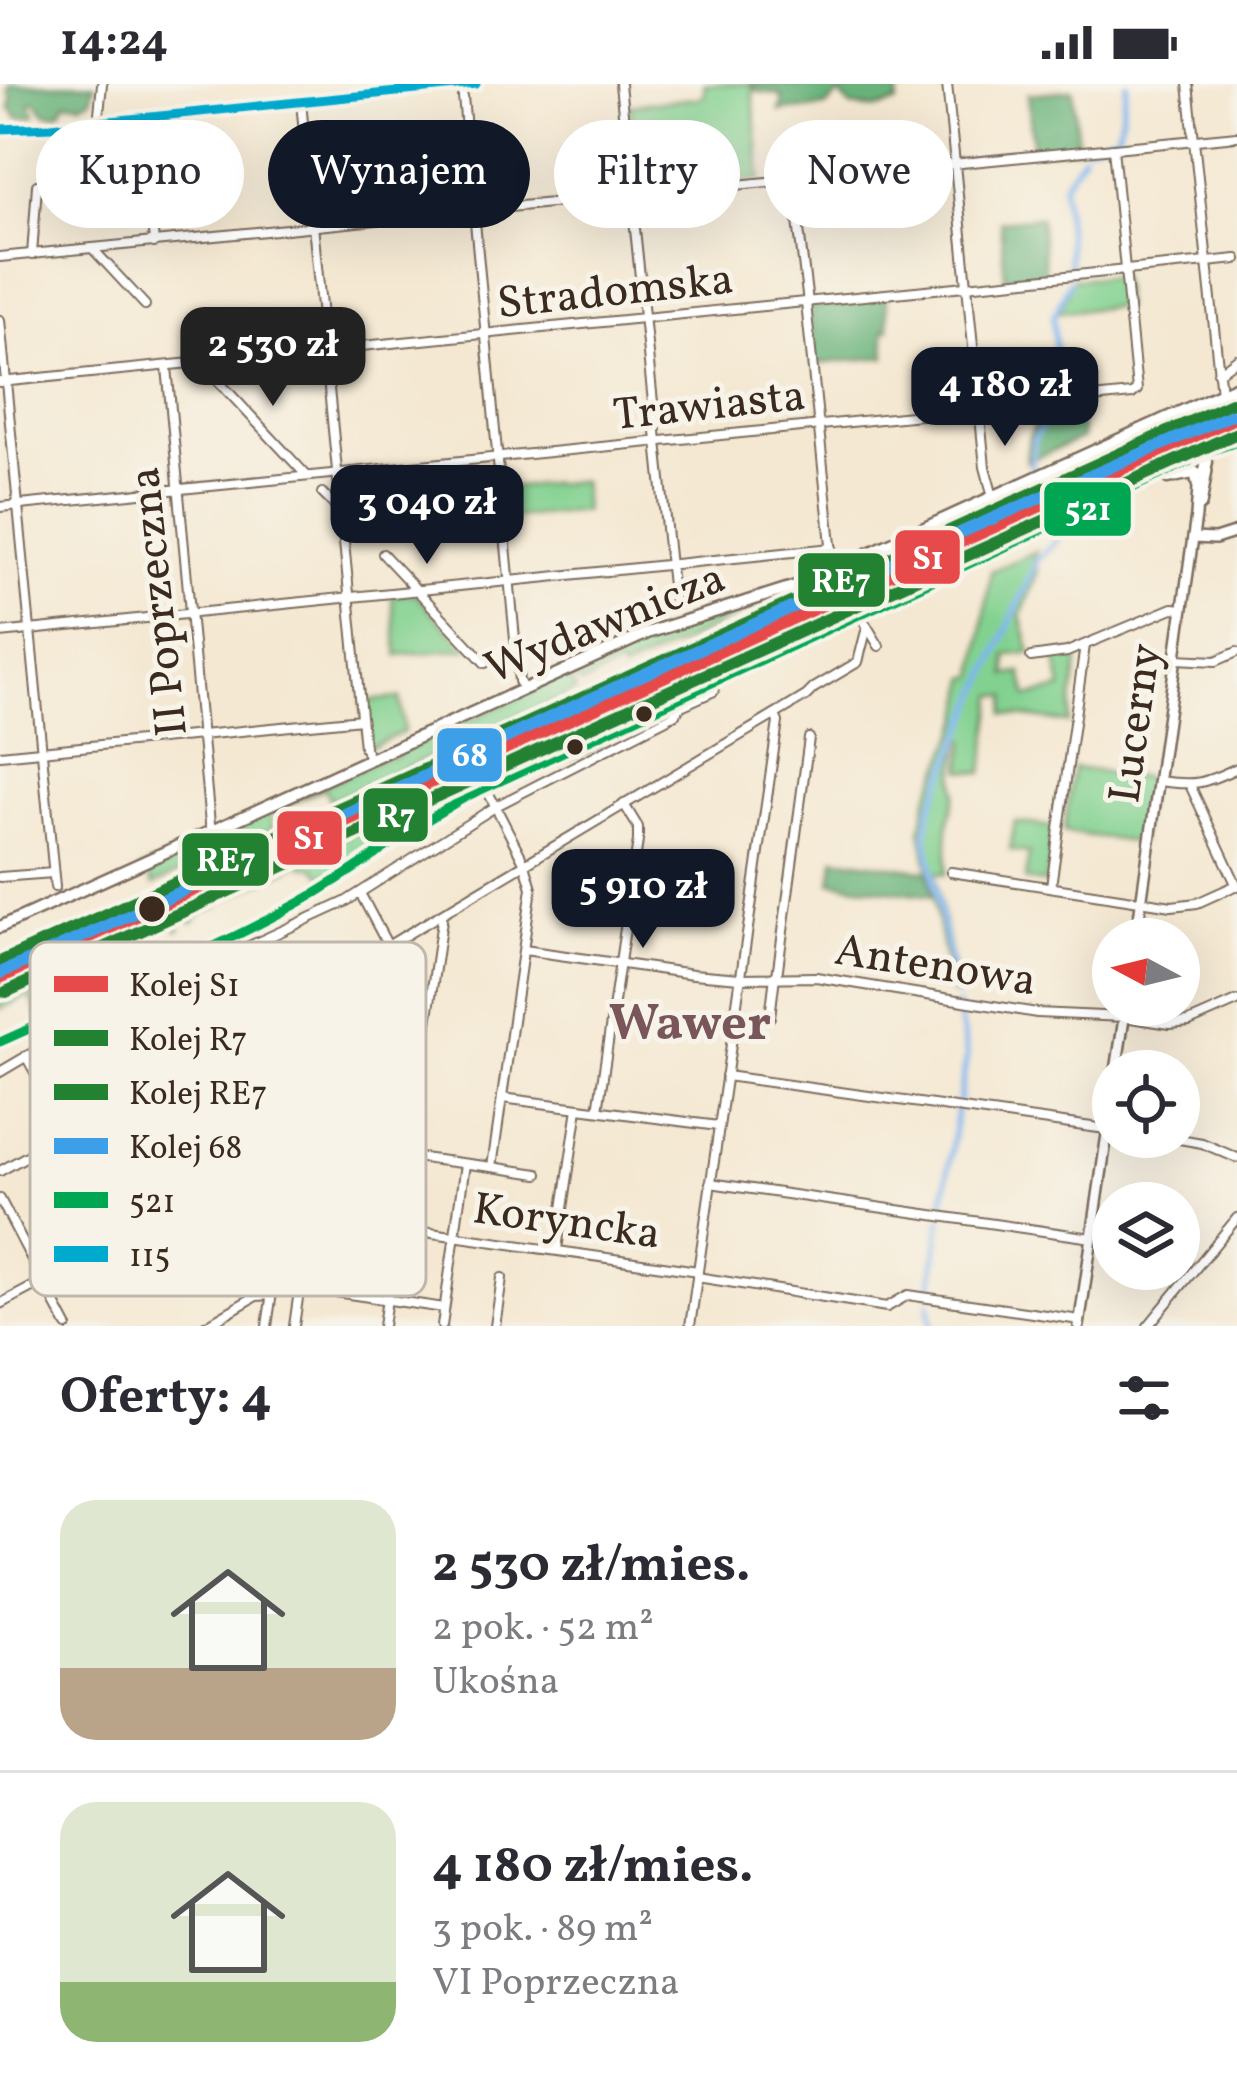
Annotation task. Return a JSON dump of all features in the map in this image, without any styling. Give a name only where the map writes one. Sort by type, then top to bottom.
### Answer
[{"type":"main road","name":"Wydawnicza","points":[[0,927],[650,632],[837,568],[1237,386]]},
{"type":"main road","points":[[217,942],[290,908],[444,809],[487,788],[859,613],[1114,497],[1199,467],[1237,445]]},
{"type":"main road","points":[[0,1042],[30,1028]]},
{"type":"street","points":[[98,120],[102,84]]},
{"type":"street","points":[[120,120],[476,84]]},
{"type":"street","points":[[620,84],[624,120]]},
{"type":"street","points":[[947,84],[985,467],[994,497]]},
{"type":"street","points":[[1188,84],[1221,394]]},
{"type":"street","points":[[461,89],[464,120]]},
{"type":"street","points":[[301,102],[303,120]]},
{"type":"street","points":[[143,118],[154,243]]},
{"type":"street","points":[[0,129],[36,126]]},
{"type":"street","points":[[953,164],[1237,136]]},
{"type":"street","points":[[1113,148],[1125,271]]},
{"type":"street","points":[[32,255],[36,199]]},
{"type":"street","points":[[0,257],[304,228]]},
{"type":"street","points":[[314,228],[361,719],[370,760]]},
{"type":"street","points":[[476,228],[523,689]]},
{"type":"street","points":[[636,228],[674,605]]},
{"type":"street","points":[[798,228],[837,568]]},
{"type":"street","points":[[93,249],[145,305]]},
{"type":"street","name":"Stradomska","points":[[3,382],[204,366],[1237,259]]},
{"type":"street","name":"Trawiasta","points":[[0,507],[1132,394],[1137,390],[1125,271]]},
{"type":"street","points":[[0,320],[55,887]]},
{"type":"street","points":[[1217,373],[1237,359]]},
{"type":"street","name":"II Poprzeczna","points":[[167,366],[213,830]]},
{"type":"street","points":[[204,366],[308,477]]},
{"type":"street","name":"Lucerny","points":[[1139,918],[1201,492],[1199,467]]},
{"type":"street","points":[[322,494],[342,513]]},
{"type":"street","points":[[1192,538],[1215,539],[1237,532]]},
{"type":"street","points":[[0,633],[832,548]]},
{"type":"street","points":[[383,554],[485,662]]},
{"type":"street","points":[[1031,657],[1067,652],[1183,608]]},
{"type":"street","points":[[859,613],[878,646]]},
{"type":"street","points":[[392,942],[859,662],[867,627]]},
{"type":"street","points":[[1052,886],[1085,645]]},
{"type":"street","points":[[1176,659],[1216,661],[1237,652]]},
{"type":"street","points":[[257,942],[360,892],[496,806],[714,691]]},
{"type":"street","points":[[690,1326],[776,715]]},
{"type":"street","points":[[0,755],[361,719]]},
{"type":"street","points":[[770,1017],[809,738]]},
{"type":"street","points":[[1159,781],[1204,783],[1237,768]]},
{"type":"street","points":[[951,872],[1185,906],[1237,885],[1190,785]]},
{"type":"street","points":[[487,788],[532,887],[493,1163]]},
{"type":"street","points":[[598,1111],[639,834],[624,804]]},
{"type":"street","points":[[0,878],[53,873]]},
{"type":"street","points":[[360,892],[385,942]]},
{"type":"street","points":[[426,1031],[440,915]]},
{"type":"street","name":"Antenowa","points":[[524,950],[740,978],[816,977],[1037,1013],[1092,1012]]},
{"type":"street","name":"Antenowa","points":[[1200,1017],[1237,1001]]},
{"type":"street","points":[[0,1072],[30,1054]]},
{"type":"street","points":[[26,1056],[30,1063]]},
{"type":"street","points":[[726,1076],[1092,1127]]},
{"type":"street","points":[[502,1098],[718,1126]]},
{"type":"street","points":[[557,1249],[578,1108]]},
{"type":"street","points":[[1200,1143],[1237,1158]]},
{"type":"street","points":[[0,1171],[30,1154]]},
{"type":"street","points":[[426,1159],[493,1163],[538,1174]]},
{"type":"street","points":[[442,1326],[465,1164]]},
{"type":"street","points":[[710,1183],[1092,1238],[1080,1323]]},
{"type":"street","points":[[0,1199],[30,1257]]},
{"type":"street","points":[[1148,1326],[1237,1218]]},
{"type":"street","name":"Koryncka","points":[[426,1232],[557,1249],[887,1307],[908,1295],[1080,1323]]},
{"type":"street","points":[[495,1326],[502,1279]]},
{"type":"street","points":[[0,1304],[30,1289]]},
{"type":"street","points":[[51,1296],[67,1326]]},
{"type":"street","points":[[205,1326],[256,1296]]},
{"type":"street","points":[[268,1326],[272,1296]]},
{"type":"street","points":[[294,1326],[299,1296]]},
{"type":"street","points":[[360,1296],[444,1308]]},
{"type":"street","points":[[383,1326],[388,1296]]},
{"type":"green space","points":[[10,84],[95,84],[91,99],[82,103],[66,102],[55,114],[45,113],[32,101],[34,116],[18,118],[10,107]]},
{"type":"green space","points":[[704,84],[752,84],[761,179],[740,181],[740,120],[632,120],[630,105],[705,95]]},
{"type":"green space","points":[[752,84],[900,84],[897,103],[877,109],[850,106],[840,94],[826,107],[780,111],[780,95],[760,92]]},
{"type":"green space","points":[[1073,90],[1078,148],[1033,152],[1028,94]]},
{"type":"green space","points":[[1040,217],[1045,275],[1005,278],[1000,221]]},
{"type":"green space","points":[[1120,276],[1124,306],[1059,312],[1073,279]]},
{"type":"green space","points":[[886,298],[886,357],[814,364],[810,307]]},
{"type":"green space","points":[[1079,403],[1082,438],[1026,462],[1040,407]]},
{"type":"green space","points":[[1194,411],[1174,423],[1176,427],[764,610],[755,608],[622,671],[619,666],[582,684],[575,680],[573,672],[667,630],[793,593]]},
{"type":"green space","points":[[1181,455],[1182,460],[1124,481],[1107,495],[608,729],[605,724],[637,706],[636,700]]},
{"type":"green space","points":[[581,481],[584,511],[508,518],[505,488]]},
{"type":"green space","points":[[1036,551],[1033,561],[1038,571],[1021,616],[1031,653],[1007,655],[1007,675],[1022,673],[1028,697],[1062,689],[1056,656],[1068,654],[1078,661],[1069,723],[1005,714],[1008,696],[995,695],[983,773],[962,770],[966,740],[962,740],[948,825],[946,874],[935,873],[958,994],[951,993],[921,830],[927,800],[962,718],[968,678],[976,676],[991,571]]},
{"type":"green space","points":[[415,594],[467,649],[398,655],[392,596]]},
{"type":"green space","points":[[568,675],[576,691],[338,798],[330,800],[324,788],[288,805],[289,801]]},
{"type":"green space","points":[[400,698],[404,732],[367,748],[362,701]]},
{"type":"green space","points":[[589,721],[592,726],[586,734],[470,785],[370,839],[372,848],[329,875],[301,863],[201,912],[192,923],[187,917],[442,788]]},
{"type":"green space","points":[[1073,768],[1148,778],[1139,843],[1064,832]]},
{"type":"green space","points":[[284,807],[269,814],[274,828],[153,885],[146,869],[139,870]]},
{"type":"green space","points":[[1015,822],[1054,830],[1043,883],[1025,880],[1029,853],[1010,850]]},
{"type":"green space","points":[[835,858],[928,871],[933,896],[831,882]]},
{"type":"green space","points":[[30,981],[30,997],[0,1009],[0,993]]},
{"type":"waterway","points":[[1086,146],[1118,134],[1127,84]]},
{"type":"waterway","points":[[1070,272],[1063,185],[1083,155]]},
{"type":"waterway","points":[[1059,397],[1053,318],[1070,281]]},
{"type":"waterway","points":[[1032,459],[1034,438],[1054,406]]},
{"type":"waterway","points":[[1032,464],[1032,473]]},
{"type":"waterway","points":[[1049,512],[1052,519]]},
{"type":"waterway","points":[[956,995],[926,836],[930,809],[1037,560],[1059,535],[1056,528]]},
{"type":"waterway","points":[[957,1006],[967,1055],[959,1102]]},
{"type":"waterway","points":[[942,1212],[957,1110]]},
{"type":"waterway","points":[[930,1294],[941,1220]]},
{"type":"waterway","points":[[929,1304],[931,1326]]},
{"type":"railway","points":[[55,942],[963,532]]},
{"type":"railway","points":[[0,967],[30,953]]},
{"type":"rail line","name":"RE7","points":[[44,942],[1231,403]]},
{"type":"rail line","name":"68","points":[[68,942],[689,654],[1231,415]]},
{"type":"rail line","name":"S1","points":[[79,942],[1237,417]]},
{"type":"rail line","name":"R7","points":[[116,942],[1237,433]]},
{"type":"rail line","name":"RE7","points":[[0,962],[30,948]]},
{"type":"rail line","name":"68","points":[[0,973],[30,959]]},
{"type":"rail line","name":"S1","points":[[0,978],[30,964]]},
{"type":"rail line","name":"R7","points":[[6,992],[30,981]]},
{"type":"transit line","name":"115","points":[[0,129],[476,84]]},
{"type":"transit line","name":"521","points":[[221,942],[317,892],[468,796],[1194,457],[1237,442]]},
{"type":"transit line","name":"521","points":[[0,1042],[30,1029]]},
{"type":"district","name":"Wawer","points":[[690,1021]]}]
